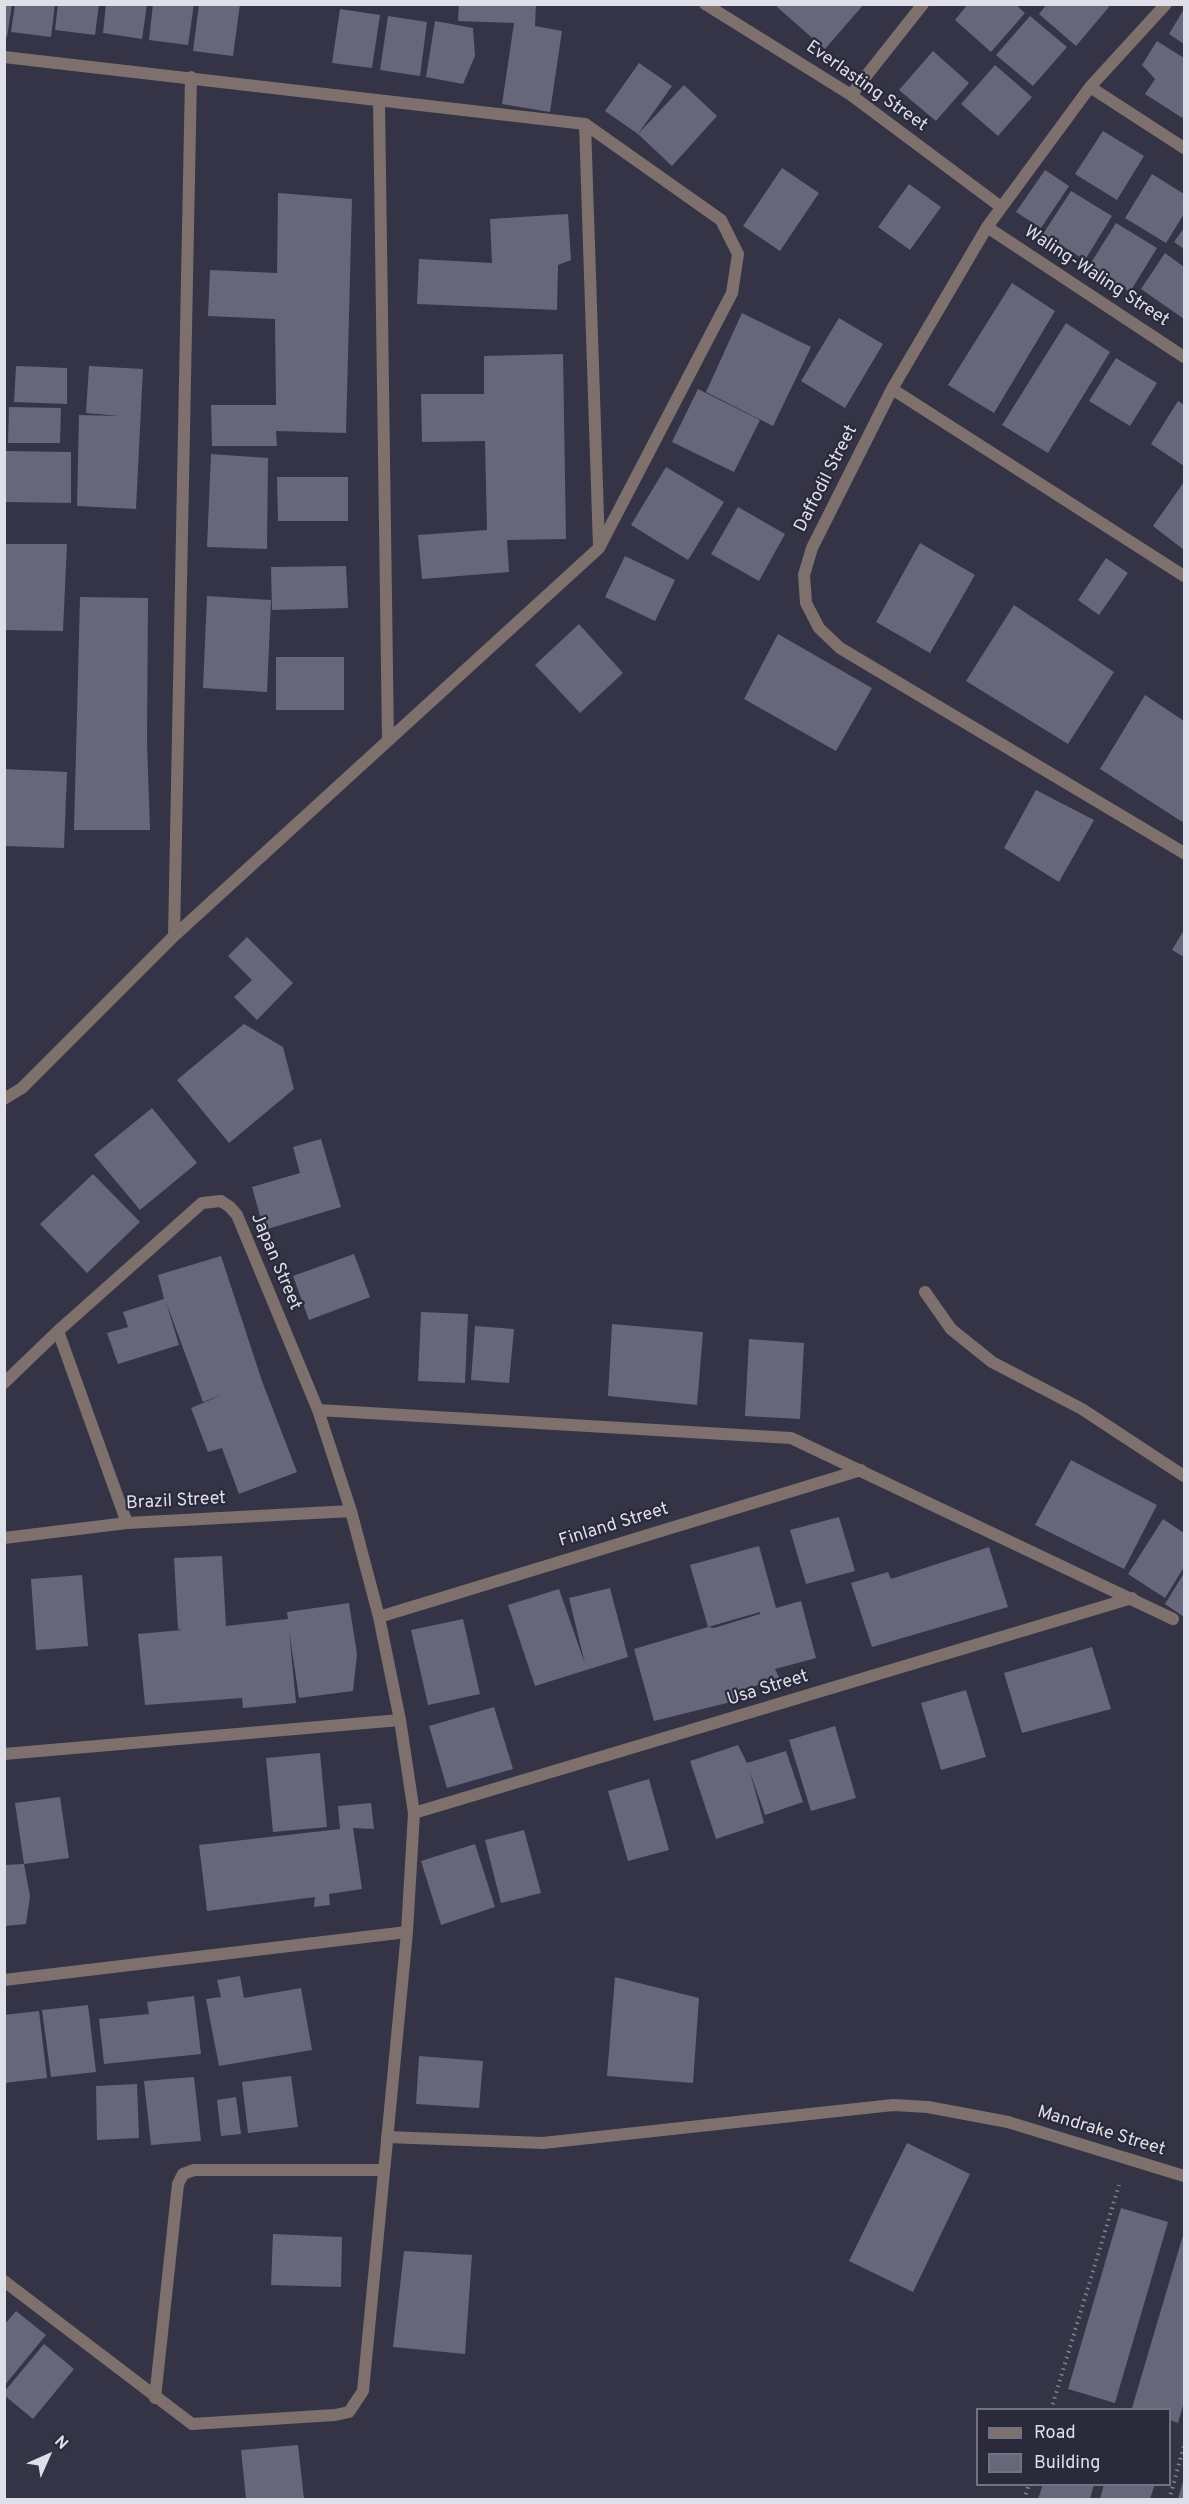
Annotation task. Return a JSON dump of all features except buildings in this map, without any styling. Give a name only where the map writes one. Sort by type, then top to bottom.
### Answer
[{"type":"street","name":"Everlasting Street","points":[[705,4],[851,95],[1001,207]]},
{"type":"street","points":[[851,95],[923,4]]},
{"type":"street","name":"Daffodil Street","points":[[1166,4],[1090,87],[987,227],[892,389],[812,548],[804,575],[806,603],[819,628],[840,648],[1185,853]]},
{"type":"street","points":[[4,57],[585,124],[721,220],[738,254],[732,293],[599,548],[174,936],[22,1088],[4,1099]]},
{"type":"street","points":[[174,936],[191,77]]},
{"type":"street","points":[[1090,87],[1185,148]]},
{"type":"street","points":[[379,102],[388,740]]},
{"type":"street","points":[[585,124],[599,548]]},
{"type":"street","name":"Waling-Waling Street","points":[[987,227],[1185,357]]},
{"type":"street","points":[[892,389],[1185,576]]},
{"type":"street","name":"Japan Street","points":[[4,1383],[58,1331],[202,1203],[221,1201],[237,1215],[318,1410],[351,1510],[379,1617],[400,1720],[414,1813],[407,1932],[363,2391],[349,2412],[335,2415],[192,2424],[155,2398]]},
{"type":"street","points":[[925,1292],[951,1329],[992,1362],[1082,1409],[1185,1476]]},
{"type":"street","points":[[58,1331],[127,1523]]},
{"type":"street","points":[[318,1410],[791,1438],[1173,1619]]},
{"type":"street","name":"Finland Street","points":[[379,1617],[861,1470]]},
{"type":"street","name":"Brazil Street","points":[[4,1538],[127,1523],[351,1510]]},
{"type":"street","name":"Usa Street","points":[[414,1813],[1132,1598]]},
{"type":"street","points":[[4,1754],[400,1720]]},
{"type":"street","points":[[4,1980],[407,1932]]},
{"type":"street","name":"Mandrake Street","points":[[387,2137],[478,2143],[543,2143],[893,2105],[927,2107],[1008,2122],[1185,2176]]},
{"type":"street","points":[[155,2398],[178,2184],[183,2174],[194,2170],[384,2170]]},
{"type":"street","points":[[4,2281],[155,2398]]},
{"type":"path","points":[[1051,2408],[1127,2158]]},
{"type":"path","points":[[1169,2499],[1185,2446]]}]
